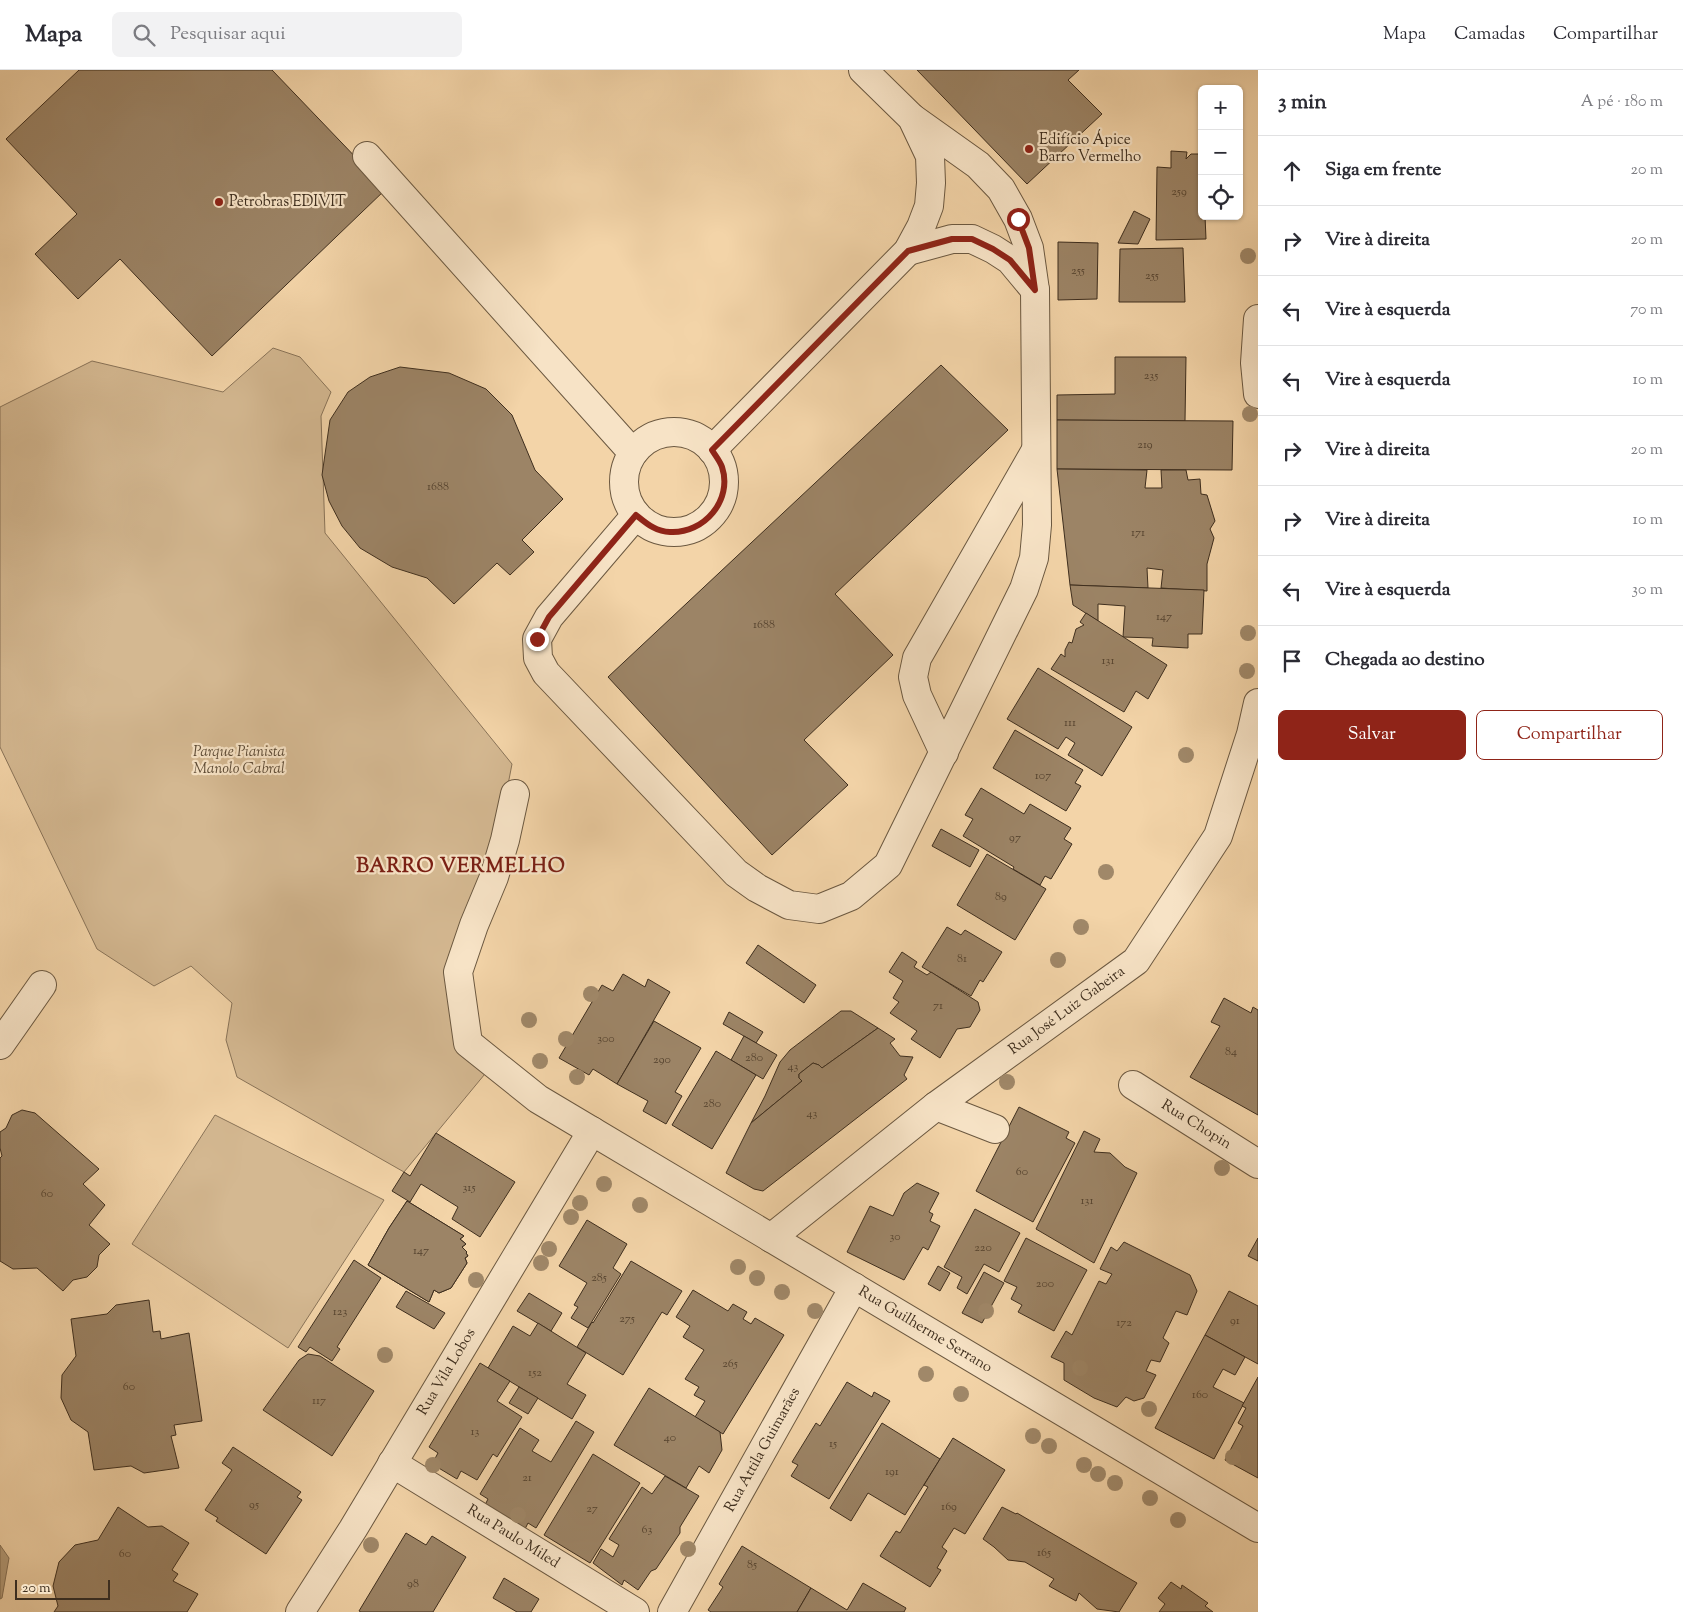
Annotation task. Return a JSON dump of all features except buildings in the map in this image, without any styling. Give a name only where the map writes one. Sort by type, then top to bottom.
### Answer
[{"type":"street","points":[[636,515],[549,617],[537,639],[538,658],[546,673],[736,873],[757,888],[789,905],[819,909],[851,896],[888,865],[1024,589],[1034,558],[1037,525],[1035,290],[1029,248],[1018,219],[1001,189],[978,165],[912,118],[864,70]]},
{"type":"street","points":[[712,450],[908,251],[921,227],[929,206],[932,183],[930,156],[912,118]]},
{"type":"street","points":[[367,156],[633,453]]},
{"type":"street","points":[[908,251],[952,239],[972,239],[1010,260],[1035,290]]},
{"type":"street","points":[[1258,319],[1255,363],[1258,394]]},
{"type":"street","points":[[672,432],[694,436],[712,450],[722,467],[724,486],[719,505],[707,520],[689,530],[670,532],[651,527],[636,515],[627,501],[624,485],[626,468],[633,453],[650,438],[672,432]]},
{"type":"street","points":[[944,753],[918,696],[912,677],[917,658],[1036,449]]},
{"type":"street","name":"Rua José Luiz Gabeira","points":[[771,1238],[936,1106],[1136,961],[1218,836],[1252,734],[1258,703]]},
{"type":"street","name":"Rua Guilherme Serrano","points":[[516,794],[494,877],[474,925],[458,972],[468,1043],[538,1100],[1258,1528]]},
{"type":"street","points":[[0,1045],[42,985]]},
{"type":"street","name":"Rua Chopin","points":[[1133,1086],[1258,1164]]},
{"type":"street","points":[[936,1106],[995,1130]]},
{"type":"street","name":"Rua Vila Lobos","points":[[300,1612],[592,1131]]},
{"type":"street","name":"Rua Attila Guimarães","points":[[672,1612],[854,1287]]},
{"type":"street","name":"Rua Paulo Miled","points":[[392,1463],[635,1612]]},
{"type":"green space","name":"Parque Pianista Manolo Cabral","points":[[273,348],[300,357],[331,392],[321,416],[325,533],[512,764],[465,1007],[494,1063],[404,1172],[237,1077],[226,1040],[232,1003],[191,966],[154,986],[97,949],[0,747],[0,407],[92,361],[223,392]]},
{"type":"green space","points":[[215,1115],[384,1200],[288,1348],[132,1244]]},
{"type":"shaded area","points":[[0,1545],[9,1558],[2,1598],[0,1599]]},
{"type":"place","name":"Edifício Ápice Barro Vermelho","points":[[1029,149]]},
{"type":"place","name":"Petrobras EDIVIT","points":[[219,202]]},
{"type":"district","name":"BARRO VERMELHO","points":[[461,867]]},
{"type":"route","points":[[537,639],[549,617],[636,515],[651,527],[670,532],[689,530],[707,520],[719,505],[724,486],[722,467],[712,450],[908,251],[952,239],[972,239],[1010,260],[1035,290],[1029,248],[1018,219]]}]
